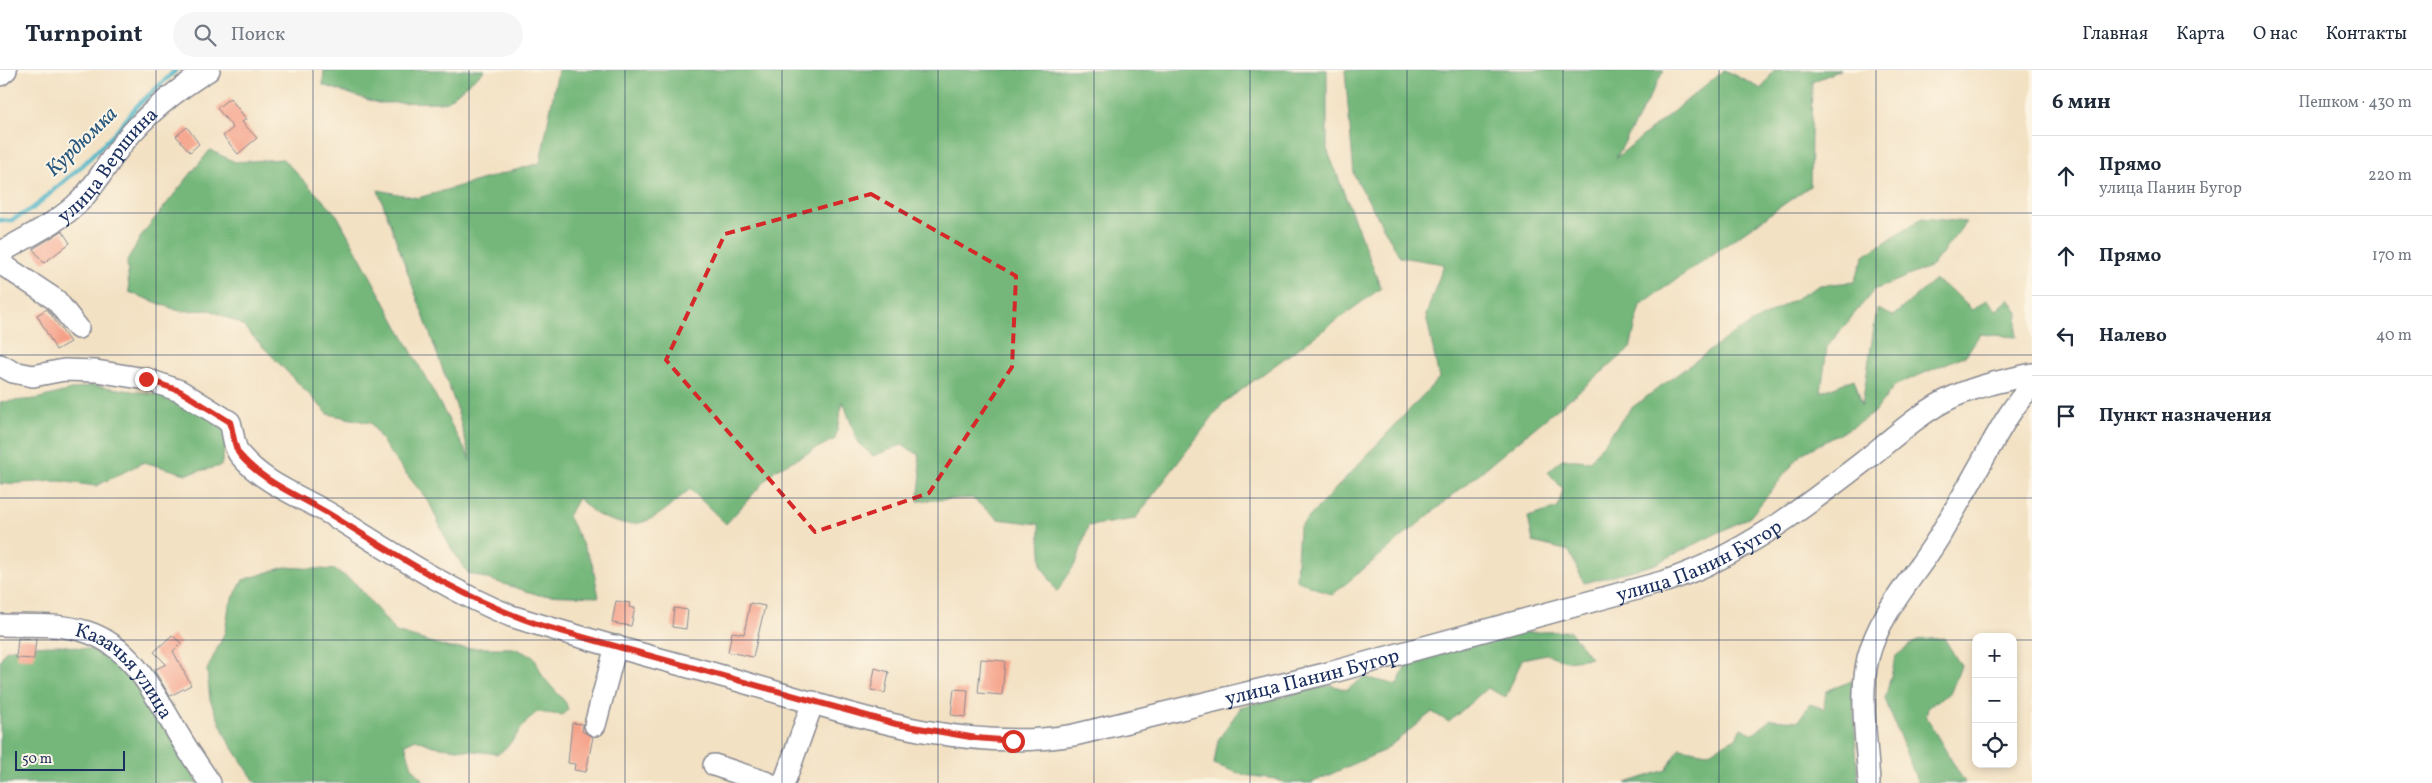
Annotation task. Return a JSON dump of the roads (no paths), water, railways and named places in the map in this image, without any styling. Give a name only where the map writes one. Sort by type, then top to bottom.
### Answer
[{"type":"street","points":[[0,75],[6,70]]},
{"type":"street","name":"улица Вершина","points":[[0,253],[44,228],[74,207],[92,187],[122,144],[141,123],[166,99],[210,70]]},
{"type":"street","points":[[0,263],[56,300],[78,328]]},
{"type":"street","name":"улица Панин Бугор","points":[[0,365],[12,372],[33,376],[64,370],[96,371],[146,379],[180,391],[230,422],[238,454],[274,484],[329,514],[445,584],[487,606],[543,626],[813,702],[940,733],[1013,741],[1046,740],[1116,726],[1442,643],[1666,581],[1699,570],[1775,528],[1926,412],[1954,396],[1983,385],[2032,374]]},
{"type":"street","points":[[1869,783],[1865,706],[1868,660],[1874,636],[1882,619],[1937,540],[2005,420],[2021,396],[2032,386]]},
{"type":"street","name":"Казачья улица","points":[[0,624],[57,627],[85,631],[104,638],[118,649],[141,673],[210,783]]},
{"type":"street","points":[[595,726],[616,646]]},
{"type":"street","points":[[784,783],[813,702]]},
{"type":"street","points":[[714,765],[768,783]]},
{"type":"waterway","name":"Курдюмка","points":[[0,220],[10,221],[32,209],[84,164],[117,131],[136,107],[176,70]]}]
